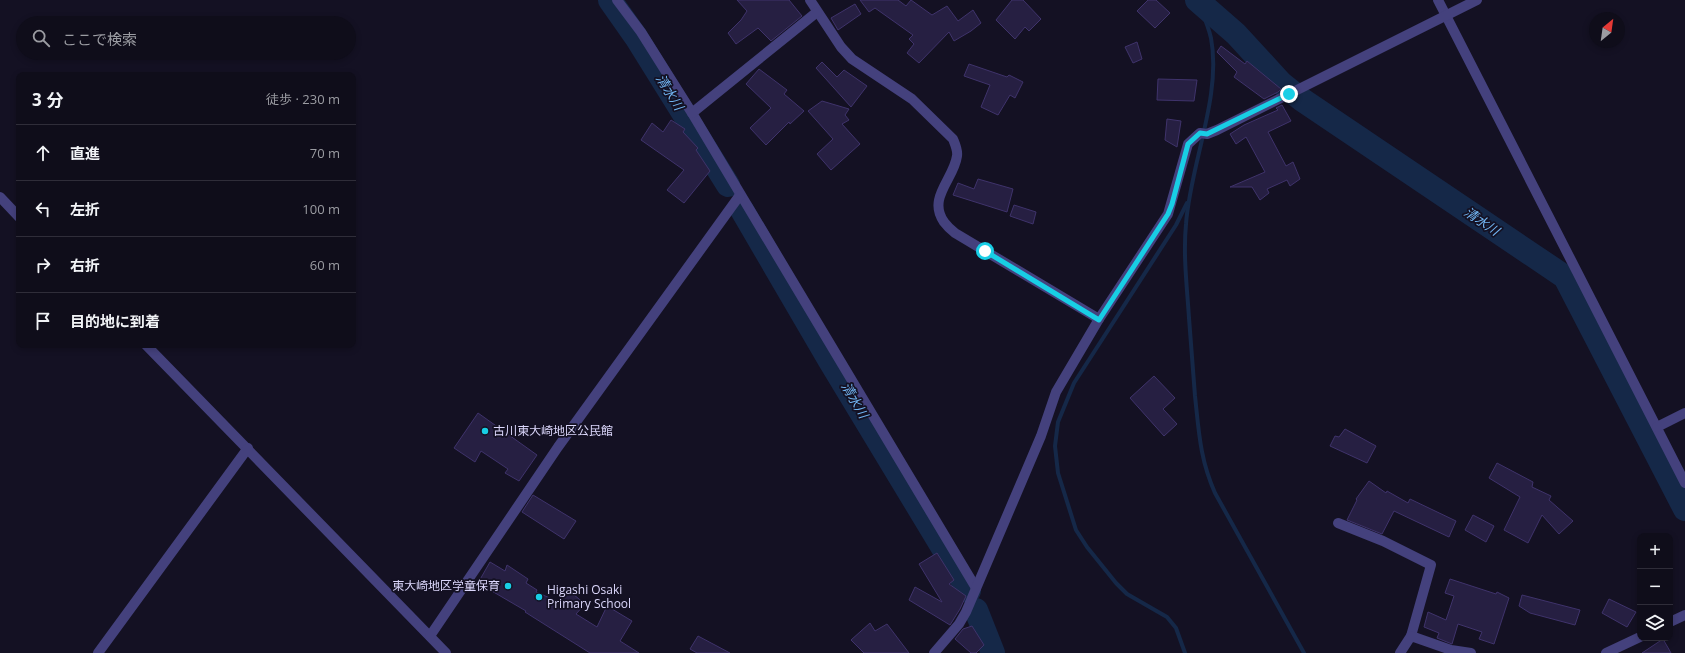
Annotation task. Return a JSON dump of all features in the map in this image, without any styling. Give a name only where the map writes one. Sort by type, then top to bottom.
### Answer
[{"type":"street","points":[[617,0],[641,32],[692,113],[976,588]]},
{"type":"street","points":[[810,0],[841,47],[852,59],[912,99],[953,138],[957,157],[938,201],[938,210],[944,223],[955,233],[1099,320]]},
{"type":"street","points":[[1438,0],[1685,483]]},
{"type":"street","points":[[934,653],[959,624],[976,588],[1041,436],[1056,392],[1099,320],[1168,214],[1188,144],[1204,134],[1294,92],[1476,0]]},
{"type":"street","points":[[692,113],[817,12]]},
{"type":"street","points":[[430,636],[558,447],[740,195]]},
{"type":"street","points":[[0,197],[16,214]]},
{"type":"street","points":[[149,348],[446,653]]},
{"type":"street","points":[[1656,428],[1685,413]]},
{"type":"street","points":[[98,653],[248,448]]},
{"type":"street","points":[[1338,523],[1382,541],[1431,565],[1411,636],[1400,653]]},
{"type":"street","points":[[1673,621],[1685,615]]},
{"type":"street","points":[[1411,636],[1451,650],[1471,653]]},
{"type":"street","points":[[1606,653],[1637,638]]},
{"type":"building","points":[[737,0],[789,0],[802,16],[771,41],[758,28],[736,44],[728,33],[741,20],[747,11]]},
{"type":"building","points":[[860,0],[898,0],[906,6],[911,0],[932,15],[947,6],[958,21],[973,10],[981,23],[954,41],[949,32],[919,63],[907,53],[914,44],[909,39],[913,35],[875,8],[869,12]]},
{"type":"building","points":[[1012,0],[1023,0],[1041,19],[1029,31],[1025,27],[1015,39],[996,20]]},
{"type":"building","points":[[1148,0],[1156,0],[1170,13],[1155,28],[1137,11]]},
{"type":"building","points":[[855,4],[861,14],[838,30],[831,18]]},
{"type":"building","points":[[1137,42],[1142,59],[1133,63],[1125,47]]},
{"type":"building","points":[[1221,46],[1245,64],[1247,61],[1281,89],[1264,99],[1234,77],[1237,72],[1217,52]]},
{"type":"building","points":[[822,62],[837,77],[844,70],[867,86],[851,107],[816,68]]},
{"type":"building","points":[[969,64],[1007,77],[1009,75],[1023,82],[1015,98],[1010,95],[998,115],[981,107],[990,85],[964,76]]},
{"type":"building","points":[[759,69],[787,90],[784,94],[804,111],[790,124],[789,122],[766,145],[750,128],[771,108],[746,84]]},
{"type":"building","points":[[1158,79],[1197,80],[1194,101],[1157,100]]},
{"type":"building","points":[[822,101],[849,109],[845,115],[849,120],[842,124],[860,144],[831,170],[817,154],[833,139],[808,111]]},
{"type":"building","points":[[1282,105],[1291,121],[1268,132],[1286,166],[1293,162],[1300,179],[1290,186],[1287,180],[1267,189],[1269,193],[1260,200],[1252,187],[1230,187],[1265,172],[1246,137],[1236,144],[1230,134],[1244,125],[1278,110],[1276,108]]},
{"type":"building","points":[[1167,119],[1181,121],[1177,147],[1165,140]]},
{"type":"building","points":[[671,120],[685,129],[683,132],[698,148],[696,150],[710,171],[684,203],[667,190],[684,170],[641,140],[652,123],[663,132]]},
{"type":"building","points":[[978,179],[1013,189],[1007,212],[953,195],[958,183],[974,189]]},
{"type":"building","points":[[1014,205],[1036,212],[1033,224],[1010,216]]},
{"type":"building","points":[[1154,376],[1175,398],[1163,409],[1177,424],[1164,436],[1130,398]]},
{"type":"building","name":"古川東大崎地区公民館","points":[[478,413],[537,455],[519,481],[505,473],[508,469],[481,451],[475,462],[454,448]]},
{"type":"building","points":[[1345,429],[1376,446],[1367,463],[1330,446],[1335,436],[1339,437]]},
{"type":"building","points":[[1497,463],[1533,482],[1532,487],[1551,496],[1549,500],[1573,521],[1559,534],[1542,515],[1528,543],[1504,530],[1520,497],[1489,478]]},
{"type":"building","points":[[1369,481],[1386,493],[1387,491],[1408,503],[1410,499],[1456,521],[1449,537],[1394,511],[1382,534],[1347,520],[1357,500],[1356,499]]},
{"type":"building","points":[[533,495],[576,521],[564,539],[522,512]]},
{"type":"building","points":[[1473,515],[1494,526],[1486,542],[1465,530]]},
{"type":"building","points":[[937,553],[954,580],[949,584],[966,596],[950,625],[909,600],[915,587],[942,602],[919,564]]},
{"type":"building","points":[[490,562],[505,571],[507,565],[528,579],[526,583],[537,590],[536,592],[559,602],[567,589],[585,604],[576,614],[597,627],[607,606],[632,621],[620,641],[639,653],[590,653],[525,612],[526,611],[478,583]]},
{"type":"building","points":[[1450,579],[1496,594],[1497,592],[1509,598],[1494,644],[1479,639],[1482,632],[1458,624],[1452,644],[1437,638],[1439,633],[1424,627],[1428,612],[1446,620],[1454,596],[1445,593]]},
{"type":"building","points":[[1522,595],[1580,610],[1575,625],[1530,613],[1519,606]]},
{"type":"building","points":[[1609,599],[1636,612],[1627,627],[1602,613]]},
{"type":"building","points":[[870,623],[875,631],[887,624],[909,653],[864,653],[851,640]]},
{"type":"building","points":[[972,626],[984,645],[976,653],[971,653],[955,639],[963,629]]},
{"type":"building","points":[[698,636],[730,653],[697,653],[690,649]]},
{"type":"building","points":[[1660,641],[1664,641],[1671,653],[1642,653]]},
{"type":"waterway","name":"清水川","points":[[610,0],[636,37],[728,185]]},
{"type":"waterway","name":"清水川","points":[[1197,0],[1236,34],[1281,83],[1301,99],[1565,277],[1685,509]]},
{"type":"waterway","points":[[1198,1],[1211,38],[1213,60],[1212,83],[1209,107],[1189,201],[1185,247],[1195,396],[1201,446],[1206,469],[1215,493],[1304,653]]},
{"type":"waterway","points":[[1185,653],[1176,628],[1167,617],[1127,594],[1116,583],[1087,547],[1076,530],[1058,473],[1055,446],[1058,422],[1074,383],[1176,225],[1187,203]]},
{"type":"waterway","name":"清水川","points":[[742,210],[830,361],[969,591]]},
{"type":"waterway","name":"清水川","points":[[976,610],[993,653]]},
{"type":"place","name":"古川東大崎地区公民館","points":[[485,431]]},
{"type":"place","name":"東大崎地区学童保育","points":[[508,586]]},
{"type":"place","name":"Higashi Osaki Primary School","points":[[539,597]]},
{"type":"route","points":[[985,251],[1099,320],[1168,214],[1188,144],[1200,133],[1207,134],[1217,130],[1289,94]]}]
